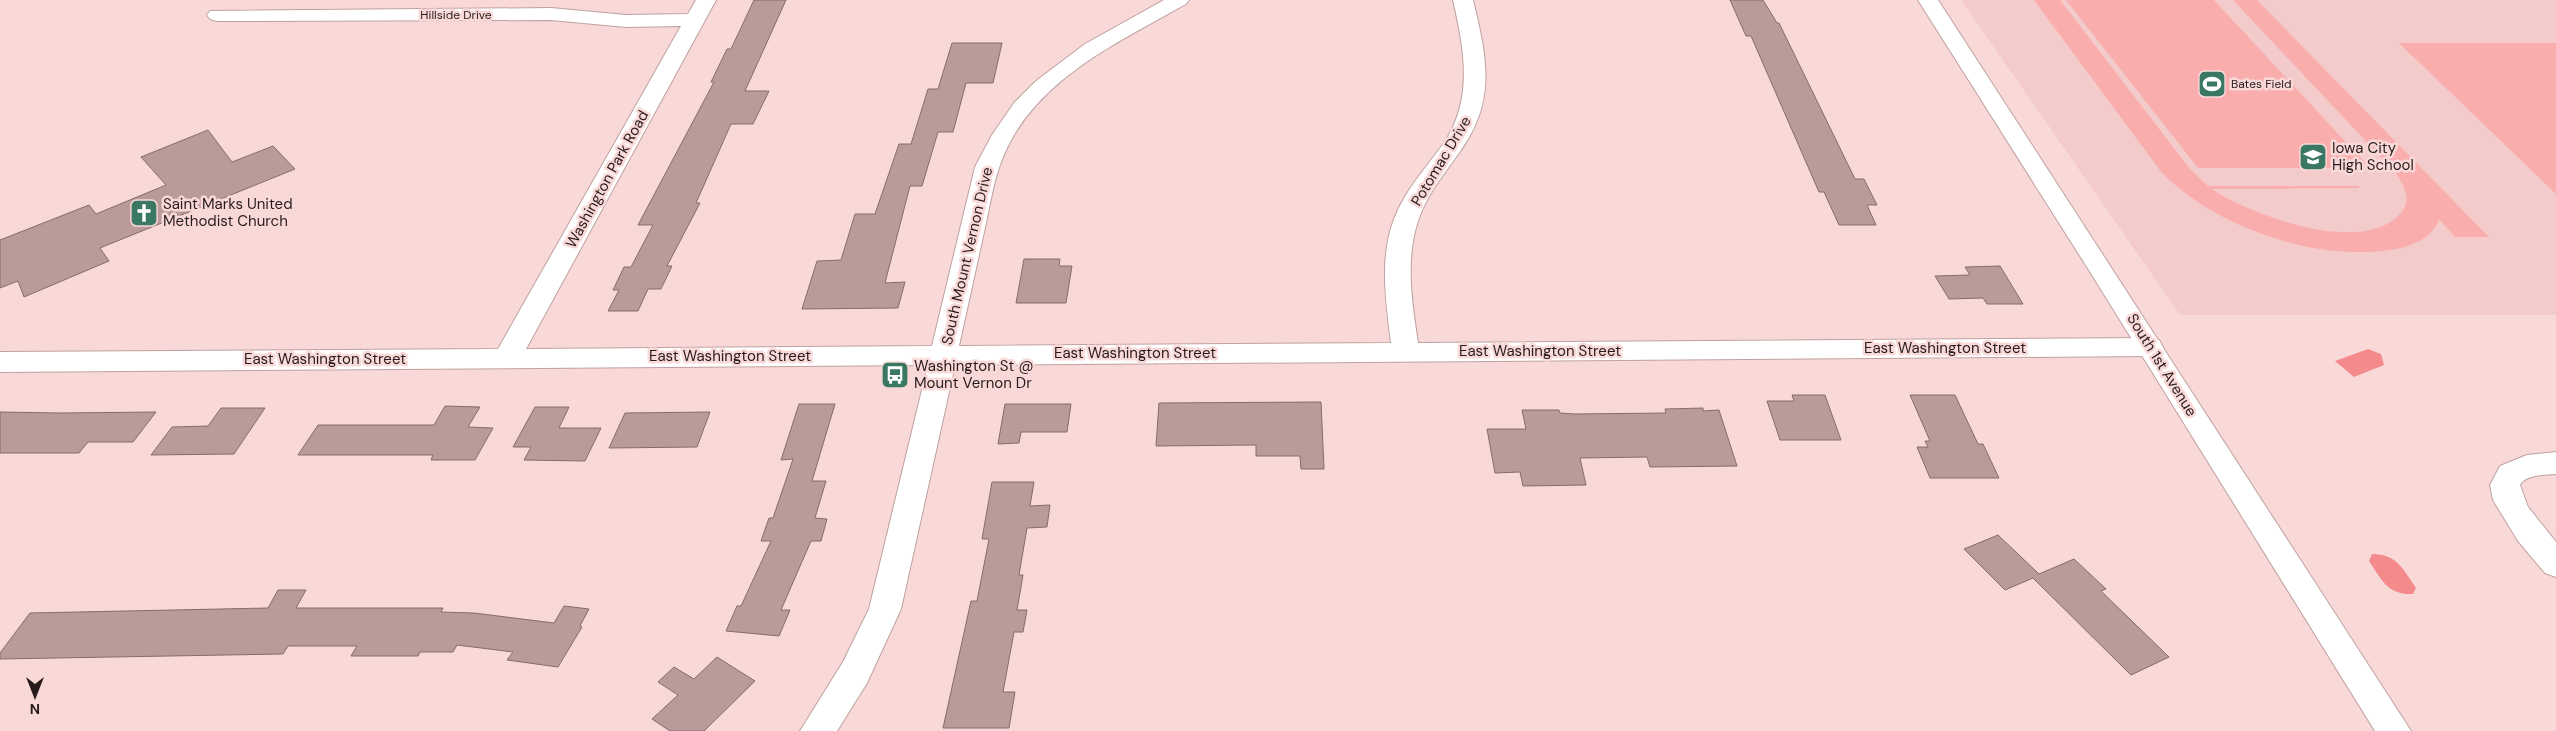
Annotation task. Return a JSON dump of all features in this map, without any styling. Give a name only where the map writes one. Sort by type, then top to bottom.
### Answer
[{"type":"street","name":"Washington Park Road","points":[[507,358],[706,0]]},
{"type":"street","name":"South Mount Vernon Drive","points":[[817,731],[837,705],[866,657],[885,609],[987,167],[999,138],[1018,111],[1041,86],[1068,64],[1179,0]]},
{"type":"street","name":"Potomac Drive","points":[[1406,352],[1398,284],[1398,256],[1406,220],[1420,188],[1456,141],[1470,116],[1476,91],[1476,60],[1463,0]]},
{"type":"street","name":"South 1st Avenue","points":[[1928,0],[2067,212],[2149,347],[2394,731]]},
{"type":"street","name":"Hillside Drive","points":[[217,15],[551,14],[626,20],[695,20]]},
{"type":"street","name":"East Washington Street","points":[[0,362],[2149,347]]},
{"type":"street","points":[[2556,463],[2532,463],[2517,468],[2507,477],[2505,492],[2513,511],[2556,564]]},
{"type":"shaded area","name":"Iowa City High School","points":[[1961,0],[2556,0],[2556,315],[2180,315]]},
{"type":"shaded area","points":[[2034,0],[2060,0],[2190,169],[2208,186],[2358,186],[2360,188],[2212,189],[2218,193],[2258,212],[2311,228],[2337,232],[2362,231],[2384,225],[2405,208],[2406,192],[2401,182],[2395,172],[2233,0],[2257,0],[2489,237],[2455,237],[2439,219],[2431,233],[2417,242],[2398,248],[2377,252],[2334,251],[2277,239],[2255,232],[2224,217],[2193,199],[2162,173]]},
{"type":"shaded area","name":"Bates Field","points":[[2066,0],[2214,0],[2370,168],[2198,168]]},
{"type":"shaded area","points":[[2399,43],[2556,43],[2556,194]]},
{"type":"shaded area","points":[[2368,349],[2381,354],[2384,365],[2354,377],[2335,361]]},
{"type":"shaded area","points":[[2372,554],[2388,557],[2398,564],[2416,588],[2413,594],[2397,592],[2386,585],[2369,561]]},
{"type":"building","points":[[754,0],[786,0],[745,91],[769,91],[753,124],[731,124],[696,203],[700,203],[667,266],[672,266],[661,289],[648,289],[638,311],[608,311],[619,290],[613,290],[624,267],[631,267],[653,225],[638,225],[714,82],[711,82],[727,49],[731,49]]},
{"type":"building","points":[[1730,0],[1763,0],[1777,23],[1779,23],[1855,179],[1864,179],[1877,205],[1867,205],[1876,225],[1839,225],[1824,192],[1819,192],[1751,36],[1746,36]]},
{"type":"building","points":[[952,43],[1002,43],[993,83],[966,83],[953,132],[938,132],[922,186],[910,186],[885,283],[905,282],[898,308],[802,309],[817,261],[841,260],[855,214],[875,214],[899,144],[911,144],[928,89],[938,89]]},
{"type":"building","name":"Saint Marks United Methodist Church","points":[[208,130],[232,162],[273,146],[295,169],[100,248],[109,261],[24,297],[18,281],[0,288],[0,240],[89,205],[96,214],[166,185],[141,157]]},
{"type":"building","points":[[1024,259],[1060,259],[1059,266],[1072,266],[1066,303],[1016,303]]},
{"type":"building","points":[[2000,266],[2023,304],[1987,304],[1983,298],[1949,299],[1935,276],[1970,275],[1965,267]]},
{"type":"building","points":[[1792,395],[1825,395],[1841,440],[1780,440],[1767,401],[1794,401]]},
{"type":"building","points":[[1910,395],[1955,395],[1978,444],[1983,444],[1999,478],[1930,478],[1917,447],[1928,447],[1925,441],[1930,441]]},
{"type":"building","points":[[1321,402],[1324,469],[1301,469],[1300,456],[1256,456],[1256,445],[1156,446],[1159,403]]},
{"type":"building","points":[[799,404],[835,404],[812,481],[826,481],[815,518],[827,519],[821,541],[811,541],[781,610],[790,610],[779,636],[726,631],[737,606],[741,606],[771,541],[761,541],[769,518],[773,518],[793,459],[781,460]]},
{"type":"building","points":[[1005,404],[1071,404],[1067,432],[1021,432],[1019,443],[998,444]]},
{"type":"building","points":[[445,406],[480,407],[468,427],[493,428],[475,460],[431,460],[433,455],[298,455],[318,425],[434,425]]},
{"type":"building","points":[[535,407],[569,407],[559,428],[601,428],[585,461],[524,460],[531,447],[513,447]]},
{"type":"building","points":[[221,408],[265,408],[234,454],[151,455],[172,427],[208,426]]},
{"type":"building","points":[[1703,408],[1703,411],[1719,410],[1737,466],[1650,467],[1647,457],[1580,458],[1586,485],[1523,486],[1520,472],[1495,473],[1487,429],[1526,429],[1522,410],[1559,410],[1560,413],[1575,414],[1666,413],[1665,409]]},
{"type":"building","points":[[0,412],[156,412],[133,442],[88,442],[79,453],[0,453]]},
{"type":"building","points":[[710,412],[697,447],[609,448],[625,413]]},
{"type":"building","points":[[992,482],[1034,482],[1030,506],[1050,505],[1047,527],[1027,528],[1019,575],[1023,575],[1017,610],[1027,610],[1023,632],[1014,632],[1003,692],[1015,692],[1009,728],[943,728],[971,601],[977,601],[989,539],[982,539]]},
{"type":"building","points":[[1998,535],[2039,574],[2074,559],[2106,589],[2101,591],[2169,657],[2131,675],[2033,578],[2005,590],[1964,549]]},
{"type":"building","points":[[278,590],[306,590],[296,608],[443,608],[441,612],[474,613],[554,623],[564,606],[589,609],[580,626],[582,627],[558,667],[507,660],[513,652],[457,645],[453,652],[420,652],[418,656],[351,656],[357,646],[288,646],[283,654],[0,659],[0,653],[30,613],[268,608]]},
{"type":"building","points":[[717,657],[755,681],[704,731],[670,731],[652,719],[678,695],[658,682],[674,667],[694,679]]},
{"type":"place","name":"Bates Field","points":[[2212,84]]},
{"type":"place","name":"Iowa City High School","points":[[2313,157]]},
{"type":"place","name":"Saint Marks United Methodist Church","points":[[144,213]]},
{"type":"place","name":"Washington St @ Mount Vernon Dr","points":[[895,375]]}]
